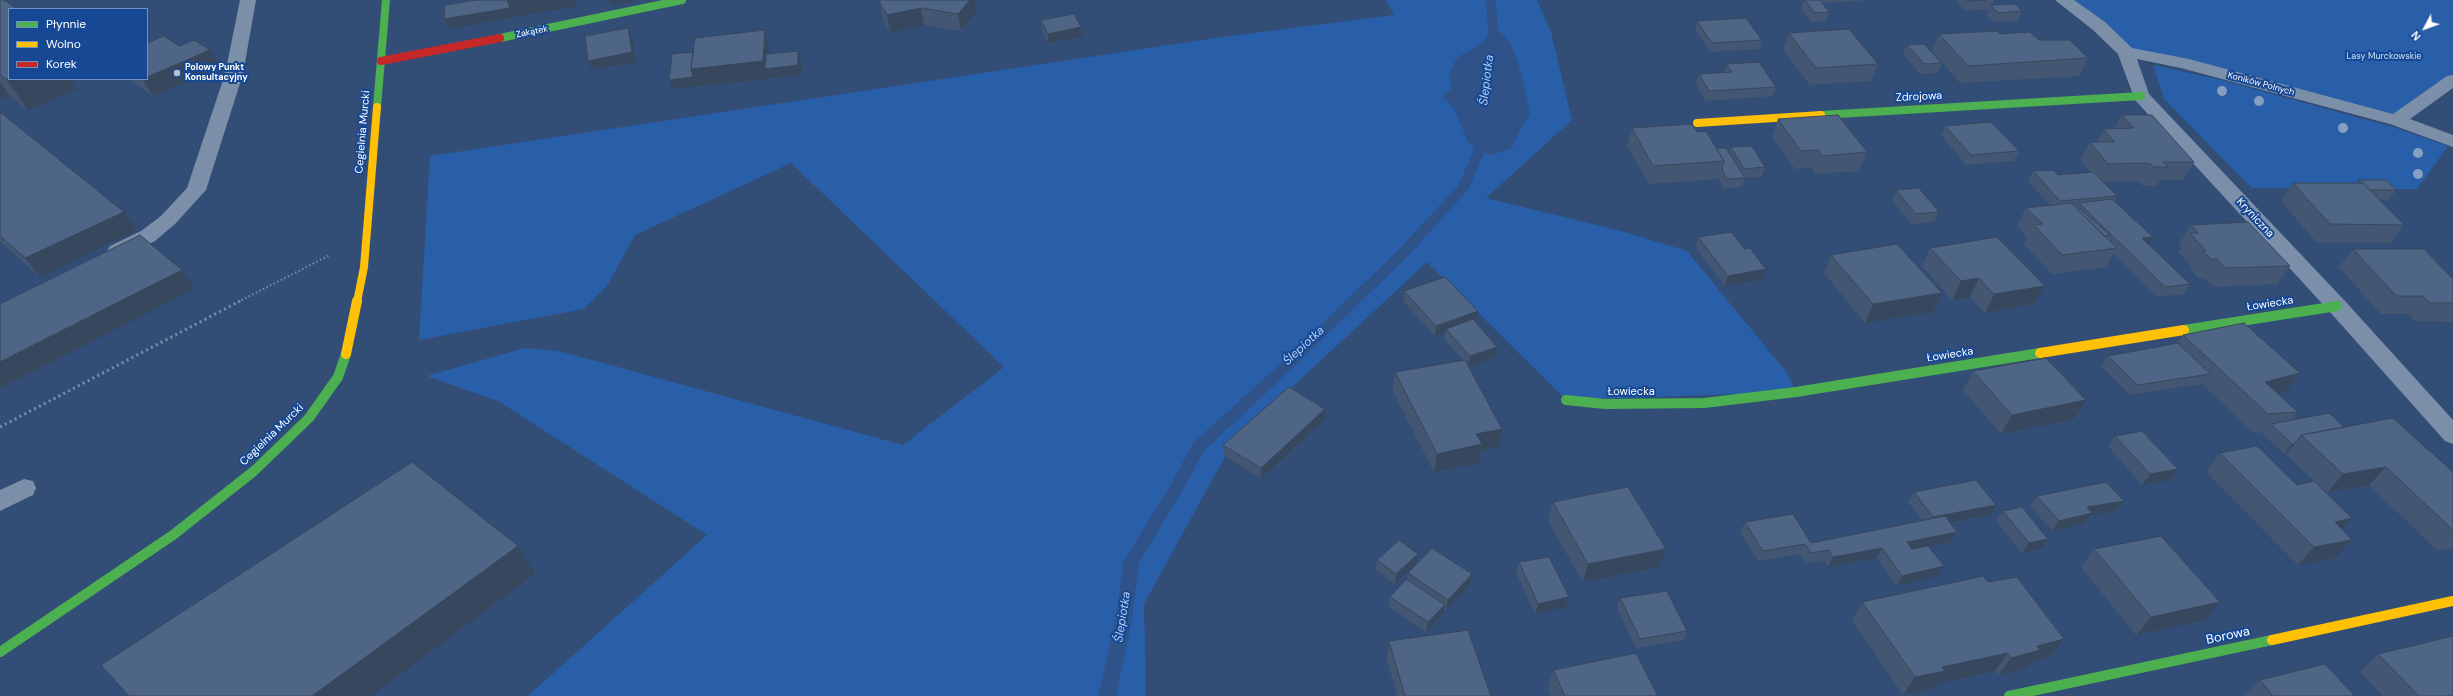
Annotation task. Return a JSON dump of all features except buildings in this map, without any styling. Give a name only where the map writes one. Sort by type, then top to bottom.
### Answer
[{"type":"street","points":[[99,260],[148,236],[168,220],[196,190],[234,74],[248,0]]},
{"type":"street","name":"Cegielnia Murcki","points":[[0,652],[173,535],[254,471],[309,418],[338,377],[344,362],[364,267],[367,244],[386,0]]},
{"type":"street","name":"Zakątek","points":[[381,61],[538,31],[682,0]]},
{"type":"street","name":"Kryniczna","points":[[2063,0],[2099,26],[2126,52],[2141,96],[2337,306],[2453,435]]},
{"type":"street","name":"Koników Polnych","points":[[2126,52],[2183,64],[2396,120],[2453,140]]},
{"type":"street","points":[[2396,120],[2453,80]]},
{"type":"street","name":"Zdrojowa","points":[[1697,123],[2141,96]]},
{"type":"street","name":"Łowiecka","points":[[1566,400],[1605,404],[1704,403],[1796,392],[2337,306]]},
{"type":"street","points":[[0,501],[24,488]]},
{"type":"street","name":"Borowa","points":[[2009,696],[2453,600]]},
{"type":"path","points":[[0,427],[321,258],[367,244]]},
{"type":"green space","points":[[1386,0],[1537,0],[1551,32],[1572,120],[1486,198],[1621,231],[1687,251],[1787,373],[1796,392],[1566,400],[1427,262],[1233,442],[1144,604],[1146,696],[528,696],[707,535],[498,401],[427,376],[525,348],[559,351],[903,445],[1004,367],[791,163],[635,235],[607,286],[584,309],[419,340],[430,156],[1222,37],[1394,15]]},
{"type":"green space","name":"Lasy Murckowskie","points":[[2063,0],[2453,0],[2453,80],[2396,120],[2126,52]]},
{"type":"green space","points":[[2153,65],[2221,80],[2396,128],[2448,146],[2417,189],[2252,188],[2164,99]]},
{"type":"water","points":[[1493,30],[1503,34],[1512,47],[1522,75],[1530,115],[1520,129],[1512,148],[1492,155],[1479,152],[1468,142],[1454,108],[1441,96],[1452,88],[1449,73],[1457,58],[1481,43]]},
{"type":"waterway","name":"Ślepiotka","points":[[1491,0],[1493,30],[1491,49]]},
{"type":"waterway","name":"Ślepiotka","points":[[1107,696],[1124,619],[1131,562],[1179,484],[1198,447],[1295,358],[1404,252],[1464,187],[1479,152],[1481,134]]},
{"type":"traffic: fast","points":[[377,107],[386,0]]},
{"type":"traffic: fast","points":[[500,38],[682,0]]},
{"type":"traffic: fast","points":[[1821,115],[2141,96]]},
{"type":"traffic: fast","points":[[2184,330],[2337,306]]},
{"type":"traffic: fast","points":[[1566,400],[1605,404],[1704,403],[1796,392],[2040,353]]},
{"type":"traffic: fast","points":[[0,652],[173,535],[254,471],[309,418],[338,377],[346,354]]},
{"type":"traffic: fast","points":[[2009,696],[2272,640]]},
{"type":"traffic: slow","points":[[346,354],[364,267],[377,107]]},
{"type":"traffic: slow","points":[[1697,123],[1821,115]]},
{"type":"traffic: slow","points":[[2040,353],[2184,330]]},
{"type":"traffic: slow","points":[[2272,640],[2453,601]]},
{"type":"traffic: jam","points":[[381,61],[500,38]]},
{"type":"place","name":"Polowy Punkt Konsultacyjny","points":[[177,73]]}]
